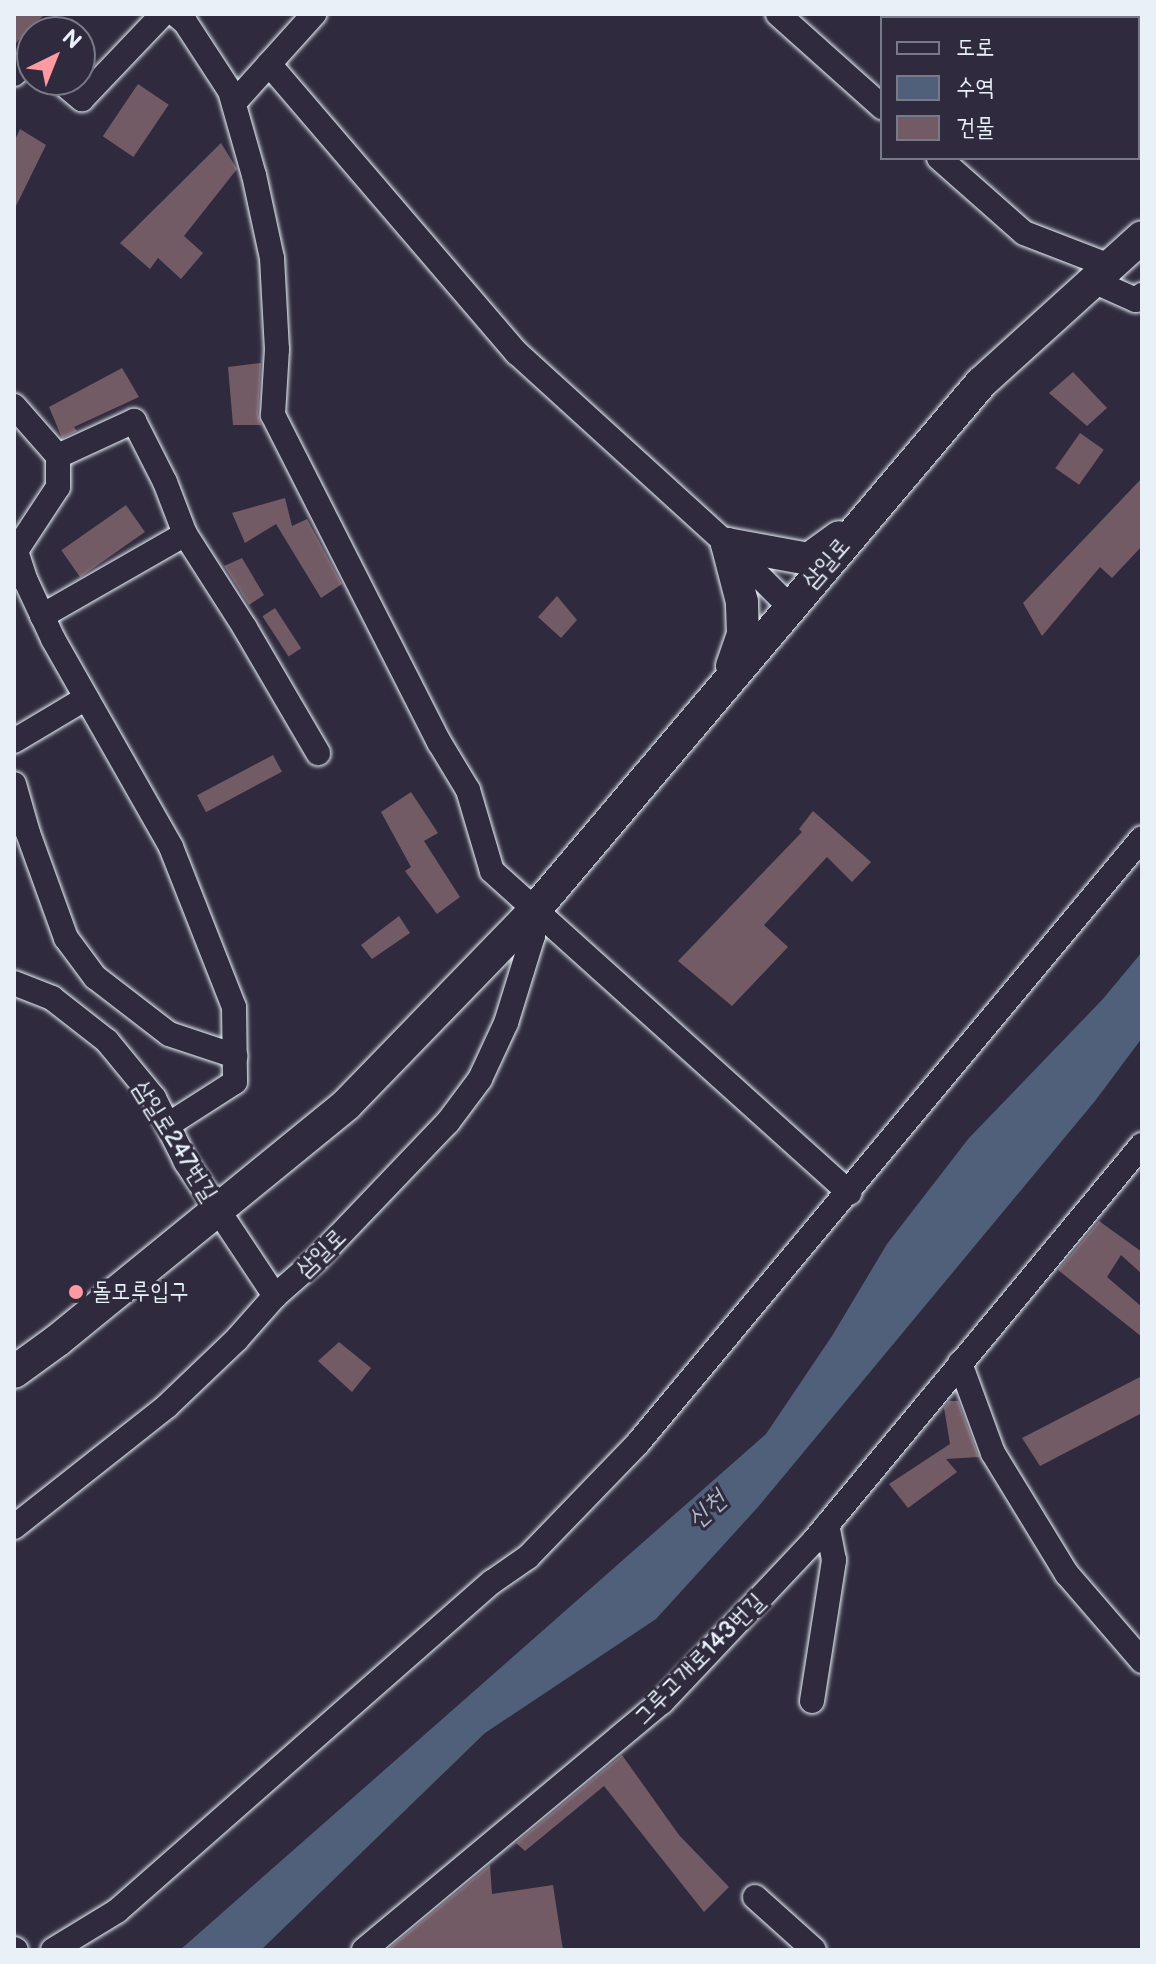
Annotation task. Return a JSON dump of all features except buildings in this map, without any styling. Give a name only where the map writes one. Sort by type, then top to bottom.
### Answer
[{"type":"main road","name":"삼일로","points":[[14,1372],[218,1211],[347,1104],[534,911],[789,606],[981,383],[1093,278],[1142,237]]},
{"type":"main road","points":[[727,681],[743,634],[742,602],[727,544],[809,559],[864,519]]},
{"type":"street","points":[[96,84],[163,14]]},
{"type":"street","points":[[175,14],[185,22],[230,91],[272,258],[277,349],[273,415],[439,742],[468,790],[492,871],[849,1193]]},
{"type":"street","points":[[234,103],[314,14]]},
{"type":"street","points":[[778,14],[880,105]]},
{"type":"street","points":[[269,64],[517,353],[727,544],[789,606]]},
{"type":"street","points":[[941,160],[1024,233],[1093,278],[1136,300],[1142,295]]},
{"type":"street","points":[[14,406],[58,456],[58,487],[16,551],[42,616],[171,847],[234,1007],[235,1082],[168,1125]]},
{"type":"street","points":[[58,456],[134,421],[165,482],[185,534],[318,753]]},
{"type":"street","points":[[42,616],[185,534]]},
{"type":"street","points":[[14,741],[86,698]]},
{"type":"street","points":[[14,784],[28,833],[66,938],[95,977],[169,1034],[235,1056]]},
{"type":"street","points":[[53,1950],[117,1911],[492,1582],[528,1557],[638,1443],[1142,838]]},
{"type":"street","name":"삼일로","points":[[14,1527],[167,1406],[237,1339],[275,1296],[316,1260],[432,1140],[480,1079],[516,995],[533,936],[534,911]]},
{"type":"street","name":"삼일로247번길","points":[[14,983],[52,998],[107,1041],[154,1098],[186,1162],[275,1296]]},
{"type":"street","name":"그루고개로143번길","points":[[364,1950],[662,1702],[827,1525],[1142,1145]]},
{"type":"street","points":[[960,1363],[993,1453],[1067,1574],[1139,1652]]},
{"type":"street","points":[[812,1701],[834,1560],[827,1525]]},
{"type":"street","points":[[755,1897],[814,1950]]},
{"type":"water","name":"신천","points":[[1142,952],[1142,1038],[1095,1101],[758,1507],[656,1619],[485,1733],[261,1950],[180,1950],[766,1434],[832,1336],[887,1244],[969,1138],[1102,1000]]},
{"type":"place","name":"돌모루입구","points":[[76,1292]]}]
